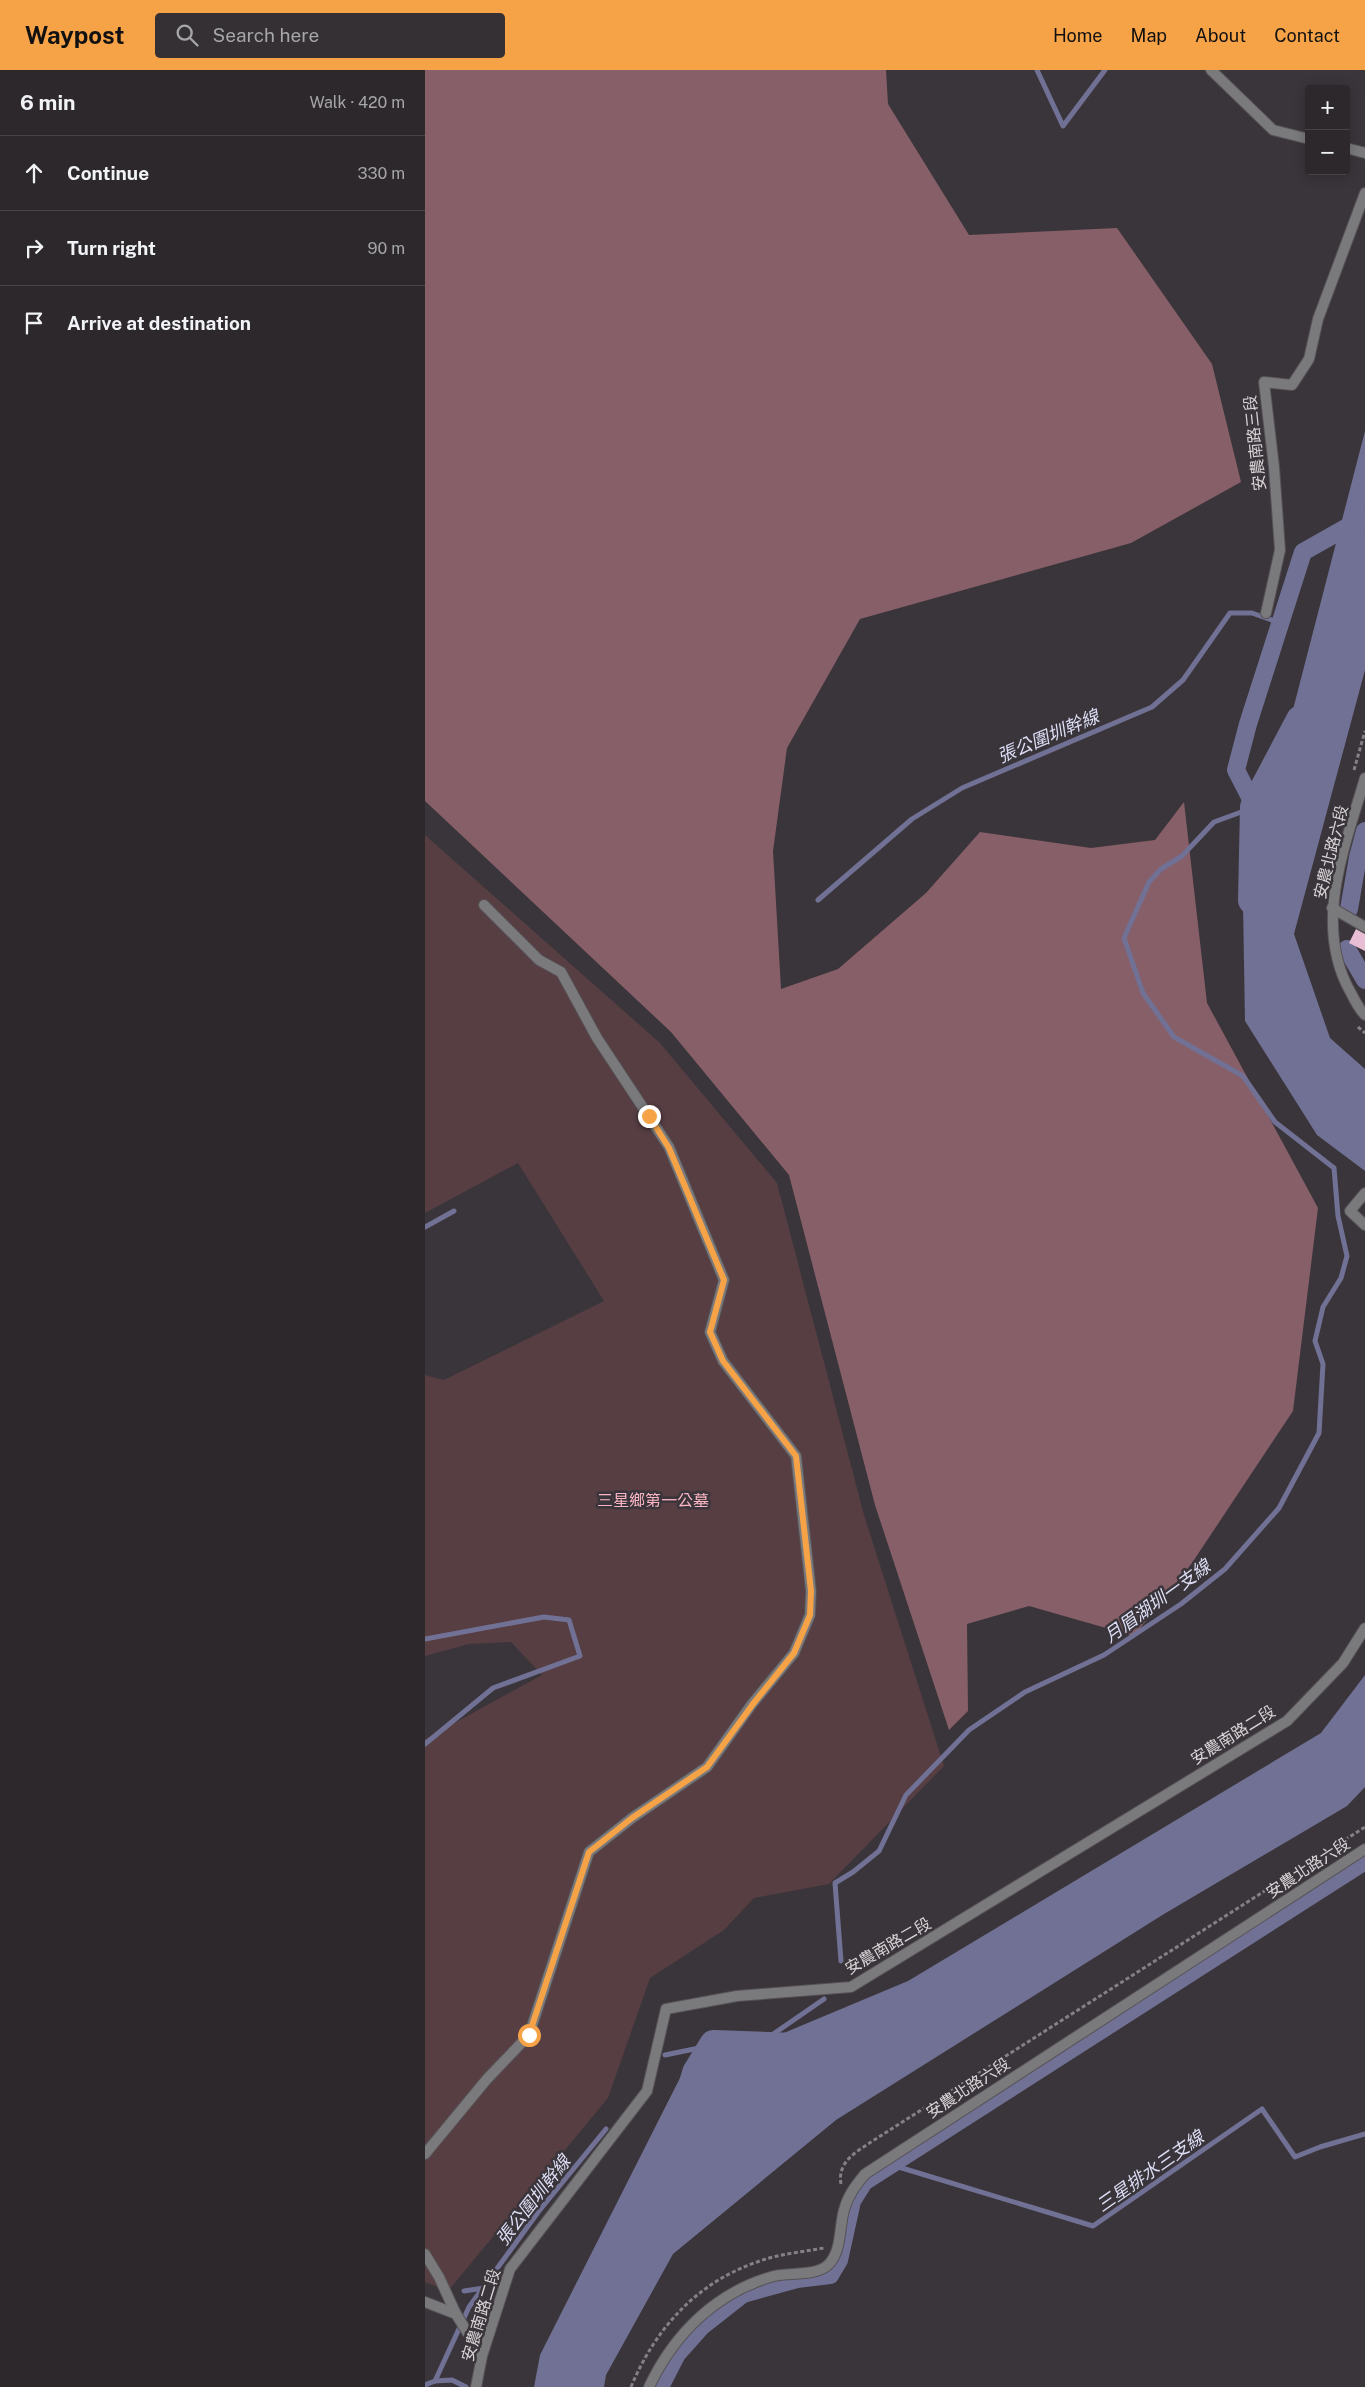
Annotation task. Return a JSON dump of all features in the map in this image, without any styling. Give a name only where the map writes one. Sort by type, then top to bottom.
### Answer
[{"type":"lane","points":[[1211,70],[1273,130],[1305,138]]},
{"type":"lane","points":[[1350,149],[1365,153]]},
{"type":"lane","name":"安農南路三段","points":[[1266,613],[1280,550],[1274,467],[1264,382],[1293,385],[1309,359],[1318,319],[1365,193]]},
{"type":"lane","name":"安農北路六段","points":[[1365,778],[1340,865],[1332,908],[1333,942],[1342,978],[1365,1016]]},
{"type":"lane","points":[[425,2154],[487,2079],[529,2035],[589,1852],[632,1818],[707,1767],[753,1704],[794,1653],[810,1615],[811,1591],[796,1456],[723,1361],[710,1332],[724,1280],[669,1148],[597,1038],[561,972],[539,960],[484,905]]},
{"type":"lane","points":[[1332,908],[1365,927]]},
{"type":"lane","points":[[1365,1193],[1350,1211],[1365,1225]]},
{"type":"lane","name":"安農南路二段","points":[[476,2387],[482,2356],[510,2269],[647,2091],[666,2009],[737,1996],[851,1987],[1287,1720],[1343,1663],[1365,1628]]},
{"type":"lane","name":"安農北路六段","points":[[649,2387],[660,2364],[679,2337],[710,2308],[739,2289],[774,2276],[818,2270],[828,2265],[836,2255],[845,2206],[851,2190],[865,2174],[1365,1850]]},
{"type":"lane","points":[[425,2254],[439,2277],[456,2314],[482,2356]]},
{"type":"lane","points":[[425,2302],[456,2314]]},
{"type":"path","points":[[845,2206],[839,2176],[847,2159],[1365,1828]]},
{"type":"green space","name":"三星鄉第一公墓","points":[[425,835],[660,1043],[777,1183],[864,1515],[944,1766],[829,1884],[754,1898],[724,1930],[650,1978],[608,2098],[448,2291],[425,2282],[425,1739],[542,1675],[511,1642],[469,1644],[425,1656],[425,1375],[444,1380],[604,1301],[518,1163],[425,1213]]},
{"type":"shaded area","points":[[425,70],[886,70],[888,104],[969,235],[1117,228],[1212,364],[1241,482],[1131,543],[860,619],[787,748],[773,851],[781,989],[838,969],[926,893],[980,832],[1091,848],[1155,840],[1184,802],[1207,1003],[1318,1208],[1293,1411],[1192,1563],[1134,1636],[1029,1606],[967,1624],[968,1711],[949,1730],[875,1505],[789,1175],[671,1032],[425,801]]},
{"type":"water","points":[[1365,431],[1365,670],[1294,934],[1330,1038],[1365,1069],[1365,1171],[1317,1135],[1245,1021],[1243,903]]},
{"type":"water","points":[[1365,1675],[1365,1787],[1347,1806],[1164,1914],[836,2120],[673,2254],[606,2375],[604,2387],[534,2387],[540,2355],[681,2076],[908,1981],[1321,1733]]},
{"type":"building","points":[[1356,929],[1365,934],[1365,951],[1349,943]]},
{"type":"waterway","points":[[1037,70],[1063,126],[1105,70]]},
{"type":"waterway","points":[[1255,807],[1236,770],[1248,724],[1303,552],[1365,517]]},
{"type":"waterway","name":"張公圍圳幹線","points":[[818,900],[912,819],[962,788],[1152,707],[1183,680],[1230,613],[1252,613],[1280,623]]},
{"type":"waterway","points":[[1253,900],[1255,807],[1301,720]]},
{"type":"waterway","name":"月眉湖圳一支線","points":[[841,1961],[835,1883],[853,1872],[879,1851],[906,1795],[969,1730],[1025,1692],[1104,1655],[1181,1604],[1225,1569],[1279,1508],[1319,1433],[1323,1364],[1315,1341],[1323,1307],[1341,1278],[1347,1256],[1338,1216],[1334,1168],[1275,1122],[1243,1076],[1174,1037],[1143,993],[1124,938],[1149,882],[1161,869],[1182,856],[1214,822],[1255,807]]},
{"type":"waterway","points":[[1349,909],[1358,857],[1365,831]]},
{"type":"waterway","points":[[1347,949],[1365,980]]},
{"type":"waterway","points":[[425,1227],[454,1211]]},
{"type":"waterway","points":[[425,1639],[544,1617],[569,1620],[580,1656],[493,1688],[425,1744]]},
{"type":"waterway","points":[[660,2387],[677,2354],[701,2327],[743,2294],[797,2279],[830,2275],[839,2260],[852,2201],[864,2182],[1365,1861]]},
{"type":"waterway","name":"月眉湖圳一支線","points":[[756,2046],[824,1999]]},
{"type":"waterway","name":"張公圍圳幹線","points":[[665,2055],[714,2045]]},
{"type":"waterway","points":[[687,2108],[697,2073],[714,2045],[796,2048]]},
{"type":"waterway","name":"三星排水三支線","points":[[892,2165],[1093,2226],[1262,2109],[1295,2157],[1320,2147],[1365,2134]]},
{"type":"waterway","name":"張公圍圳幹線","points":[[425,2385],[435,2381],[469,2307],[539,2211],[606,2129]]},
{"type":"waterway","points":[[464,2291],[484,2288]]},
{"type":"waterway","points":[[435,2381],[452,2380],[466,2387]]},
{"type":"route","points":[[529,2035],[589,1852],[632,1818],[707,1767],[753,1704],[794,1653],[810,1615],[811,1591],[805,1522],[796,1456],[723,1361],[710,1332],[724,1280],[669,1148],[649,1116]]}]
